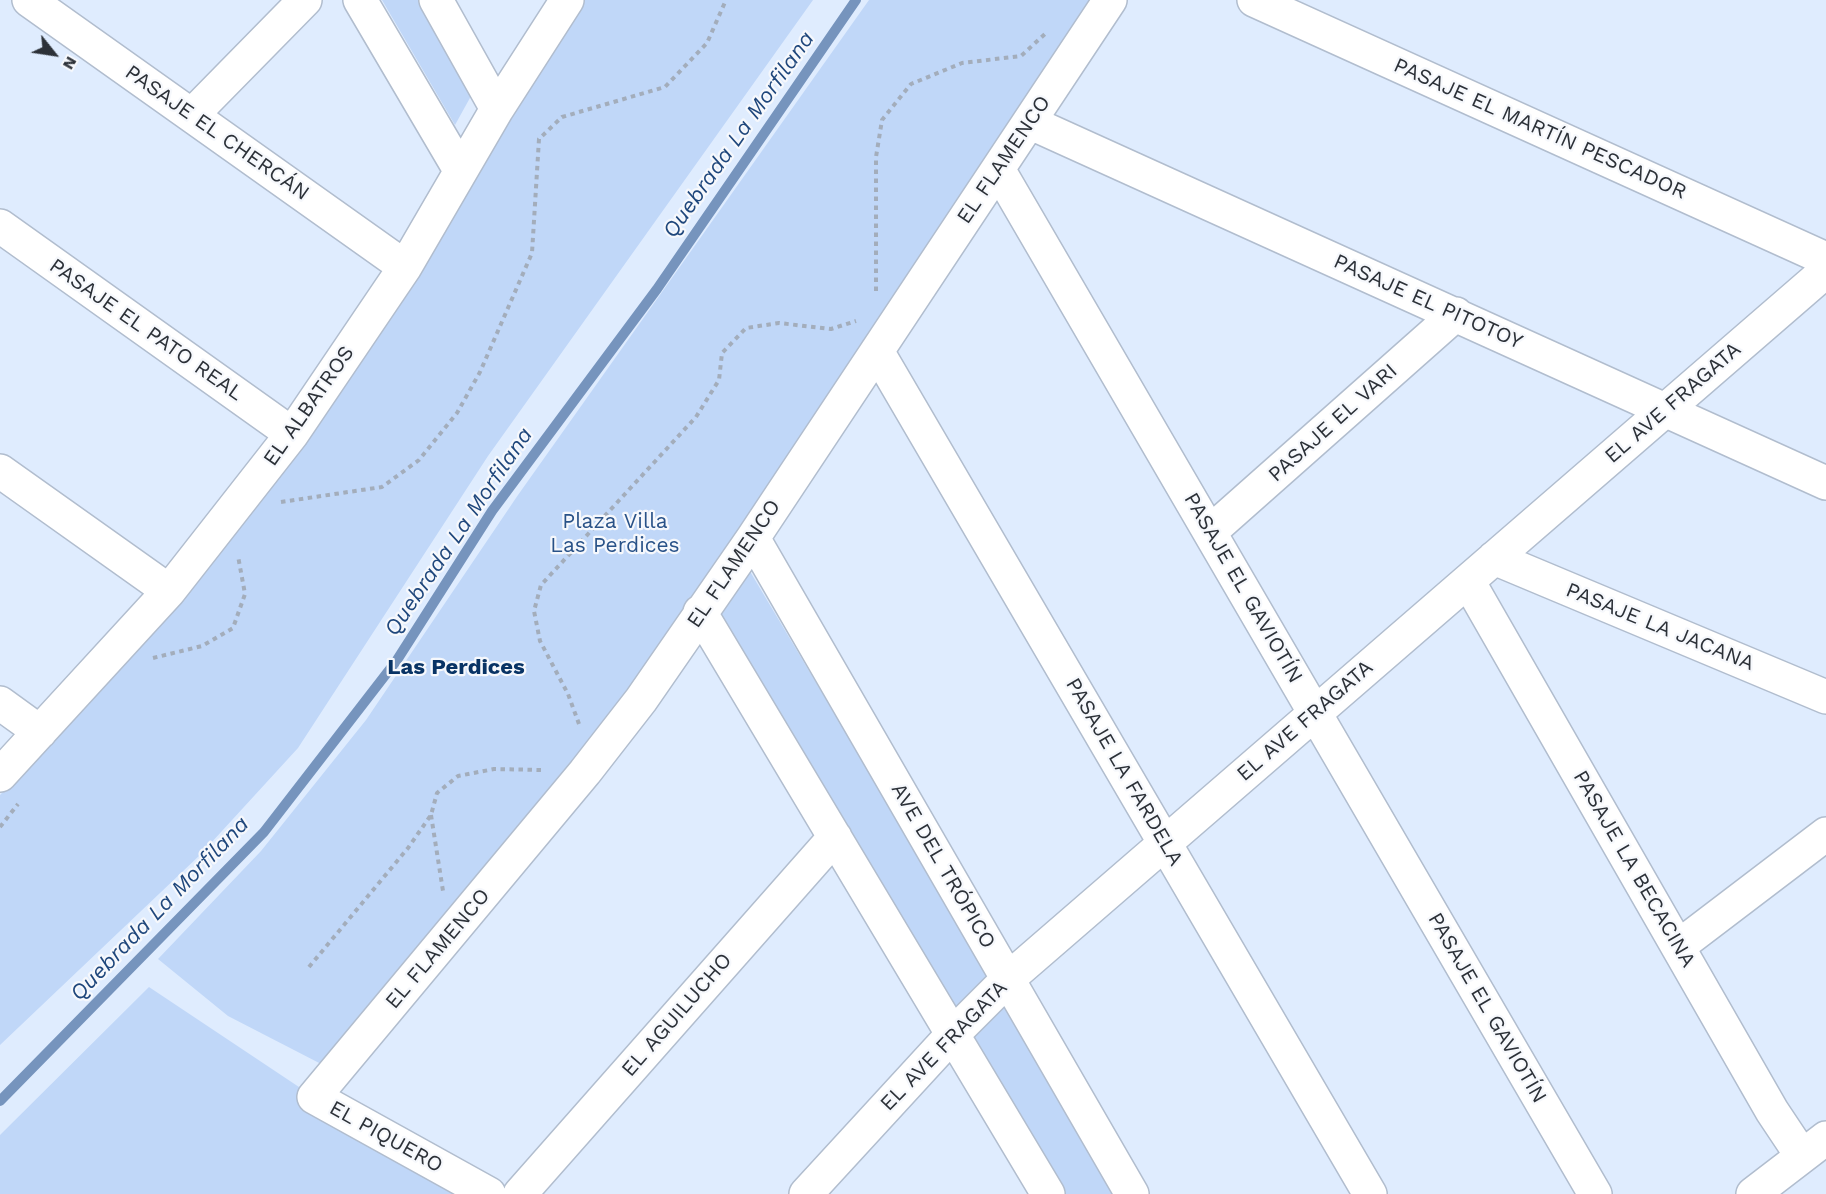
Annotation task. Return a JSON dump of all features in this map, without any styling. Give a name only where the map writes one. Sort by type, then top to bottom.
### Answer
[{"type":"street","name":"PASAJE EL CHERCÁN","points":[[29,0],[405,267]]},
{"type":"street","points":[[192,115],[305,0]]},
{"type":"street","points":[[360,0],[460,170]]},
{"type":"street","points":[[436,0],[497,109]]},
{"type":"street","name":"EL ALBATROS","points":[[0,775],[169,591],[292,434],[405,267],[497,109],[567,0]]},
{"type":"street","name":"EL FLAMENCO","points":[[314,1097],[641,700],[753,538],[1110,0]]},
{"type":"street","name":"PASAJE EL MARTÍN PESCADOR","points":[[1254,0],[1826,258]]},
{"type":"street","name":"PASAJE EL PITOTOY","points":[[1029,122],[1826,483]]},
{"type":"street","name":"PASAJE EL GAVIOTÍN","points":[[998,169],[1595,1194]]},
{"type":"street","name":"PASAJE EL PATO REAL","points":[[0,226],[292,434]]},
{"type":"street","name":"EL AVE FRAGATA","points":[[806,1194],[953,1034],[1008,979],[1826,271]]},
{"type":"street","name":"PASAJE EL VARI","points":[[1210,531],[1456,314]]},
{"type":"street","name":"PASAJE LA FARDELA","points":[[877,351],[1370,1194]]},
{"type":"street","points":[[0,471],[169,591]]},
{"type":"street","name":"AVE DEL TRÓPICO","points":[[753,538],[1132,1194]]},
{"type":"street","name":"PASAJE LA JACANA","points":[[1494,558],[1826,697]]},
{"type":"street","name":"PASAJE LA BECACINA","points":[[1468,580],[1484,613],[1679,946],[1772,1111],[1814,1147]]},
{"type":"street","points":[[700,612],[1048,1194]]},
{"type":"street","points":[[0,703],[40,732]]},
{"type":"street","points":[[1679,946],[1826,834]]},
{"type":"street","name":"EL AGUILUCHO","points":[[520,1194],[835,837]]},
{"type":"street","name":"EL PIQUERO","points":[[314,1097],[489,1194]]},
{"type":"street","points":[[1753,1194],[1814,1147]]},
{"type":"path","points":[[280,502],[382,487],[419,460],[457,413],[480,372],[532,253],[539,140],[562,117],[665,87],[707,43],[726,0]]},
{"type":"path","points":[[875,297],[876,157],[882,120],[911,84],[962,63],[1021,56],[1053,26]]},
{"type":"path","points":[[578,728],[579,720],[540,641],[534,611],[541,585],[696,417],[719,380],[722,353],[746,328],[779,323],[831,329],[860,320]]},
{"type":"path","points":[[144,666],[152,658],[202,646],[233,628],[245,594],[238,557],[243,548]]},
{"type":"path","points":[[309,967],[408,848],[431,815],[437,793],[458,776],[494,769],[553,771]]},
{"type":"path","points":[[0,827],[24,796]]},
{"type":"path","points":[[431,815],[450,934]]},
{"type":"green space","points":[[382,0],[425,0],[476,87],[455,125]]},
{"type":"green space","points":[[585,0],[813,0],[488,456],[298,748],[200,855],[0,1045],[0,795],[147,639],[272,483]]},
{"type":"green space","name":"Plaza Villa Las Perdices","points":[[869,0],[1091,0],[707,581],[593,739],[325,1066],[228,1016],[158,959],[261,851],[366,720],[518,495]]},
{"type":"green space","points":[[742,558],[1120,1194],[1056,1194],[709,611]]},
{"type":"green space","points":[[149,987],[314,1097],[480,1194],[0,1194],[0,1135]]},
{"type":"waterway","name":"Quebrada La Morfilana","points":[[0,1101],[264,832],[397,660],[492,511],[657,289],[856,0]]},
{"type":"district","name":"Las Perdices","points":[[456,668]]}]
